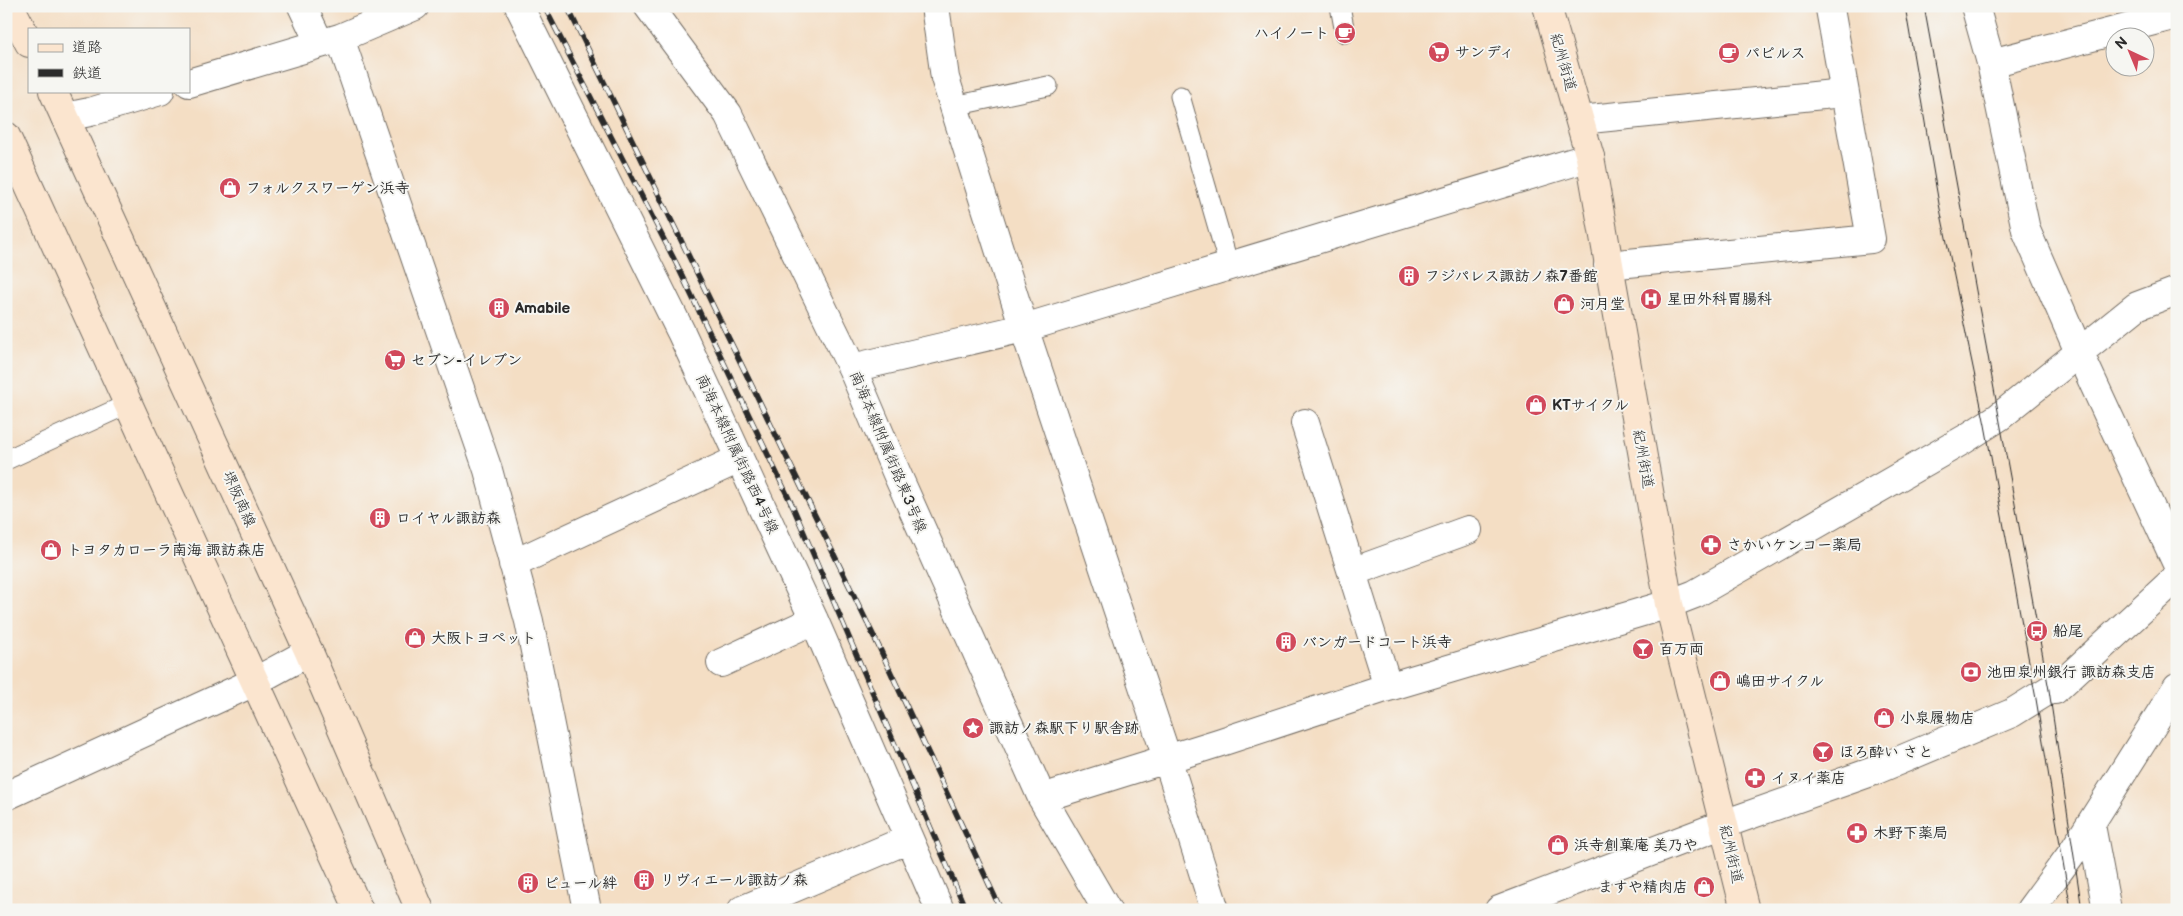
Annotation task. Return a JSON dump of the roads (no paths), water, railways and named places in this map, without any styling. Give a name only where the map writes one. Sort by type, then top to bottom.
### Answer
[{"type":"main road","points":[[10,6],[28,42]]},
{"type":"main road","name":"紀州街道","points":[[1547,6],[1590,157],[1669,604],[1745,910]]},
{"type":"main road","name":"堺阪南線","points":[[54,92],[309,652],[420,910]]},
{"type":"main road","points":[[6,136],[359,910]]},
{"type":"street","points":[[302,6],[330,41],[488,470],[529,621],[587,910]]},
{"type":"street","points":[[190,83],[330,41],[415,6]]},
{"type":"street","name":"南海本線附属街路西4号線","points":[[519,6],[681,332],[814,620],[940,910]]},
{"type":"street","name":"南海本線附属街路東3号線","points":[[648,6],[728,114],[852,368],[897,474],[1042,798],[1107,910]]},
{"type":"street","points":[[935,6],[945,78],[1024,328],[1167,758],[1215,910]]},
{"type":"street","points":[[1608,265],[1870,239],[1843,93],[1830,9],[1832,6]]},
{"type":"street","points":[[1975,6],[1991,63],[2026,230],[2079,352],[2177,564]]},
{"type":"street","points":[[1991,63],[2177,15]]},
{"type":"street","points":[[66,117],[90,112],[157,92]]},
{"type":"street","points":[[1580,120],[1843,93]]},
{"type":"street","points":[[852,368],[1024,328],[1590,157]]},
{"type":"street","points":[[1042,798],[1218,743],[1388,686],[1669,604],[1696,594],[1965,439],[1999,417],[2137,306],[2177,291]]},
{"type":"street","points":[[1305,423],[1388,686]]},
{"type":"street","points":[[514,564],[739,459]]},
{"type":"street","points":[[1352,572],[1468,530]]},
{"type":"street","points":[[1499,910],[1724,824],[1874,772],[2024,707],[2049,690],[2055,690],[2177,577]]},
{"type":"street","points":[[721,663],[814,620]]},
{"type":"street","points":[[6,796],[254,682],[309,652]]},
{"type":"street","points":[[2030,910],[2063,866],[2177,687]]},
{"type":"street","points":[[2090,825],[2107,910]]},
{"type":"street","points":[[742,910],[909,839]]},
{"type":"lane","points":[[1340,6],[1346,33]]},
{"type":"lane","points":[[954,106],[1048,86]]},
{"type":"lane","points":[[1180,96],[1229,266]]},
{"type":"lane","points":[[6,460],[128,404]]},
{"type":"tram line","points":[[1905,6],[1939,204],[1985,425],[2036,699],[2071,910]]},
{"type":"tram line","points":[[1924,6],[2049,690],[2082,910]]},
{"type":"railway","points":[[544,6],[677,265],[793,507],[966,910]]},
{"type":"railway","points":[[567,6],[880,649],[1001,910]]},
{"type":"place","name":"ハイノート","points":[[1345,33]]},
{"type":"place","name":"サンディ","points":[[1439,52]]},
{"type":"place","name":"パピルス","points":[[1729,53]]},
{"type":"place","name":"フォルクスワーゲン浜寺","points":[[230,188]]},
{"type":"place","name":"フジパレス諏訪ノ森7番館","points":[[1409,276]]},
{"type":"place","name":"星田外科胃腸科","points":[[1651,299]]},
{"type":"place","name":"河月堂","points":[[1564,304]]},
{"type":"place","name":"Amabile","points":[[499,308]]},
{"type":"place","name":"セブン-イレブン","points":[[395,360]]},
{"type":"place","name":"KTサイクル","points":[[1536,405]]},
{"type":"place","name":"ロイヤル諏訪森","points":[[380,518]]},
{"type":"place","name":"さかいケンコー薬局","points":[[1711,545]]},
{"type":"place","name":"トヨタカローラ南海 諏訪森店","points":[[51,550]]},
{"type":"place","name":"船尾","points":[[2037,631]]},
{"type":"place","name":"大阪トヨペット","points":[[415,638]]},
{"type":"place","name":"バンガードコート浜寺","points":[[1286,642]]},
{"type":"place","name":"百万両","points":[[1643,649]]},
{"type":"place","name":"池田泉州銀行 諏訪森支店","points":[[1971,672]]},
{"type":"place","name":"嶋田サイクル","points":[[1720,681]]},
{"type":"place","name":"小泉履物店","points":[[1884,718]]},
{"type":"place","name":"諏訪ノ森駅下り駅舎跡","points":[[973,728]]},
{"type":"place","name":"ほろ酔い さと","points":[[1823,752]]},
{"type":"place","name":"イヌイ薬店","points":[[1755,778]]},
{"type":"place","name":"木野下薬局","points":[[1857,833]]},
{"type":"place","name":"浜寺創菓庵 美乃や","points":[[1558,845]]},
{"type":"place","name":"リヴィエール諏訪ノ森","points":[[644,880]]},
{"type":"place","name":"ピュール絆","points":[[528,883]]},
{"type":"place","name":"ますや精肉店","points":[[1704,887]]}]
